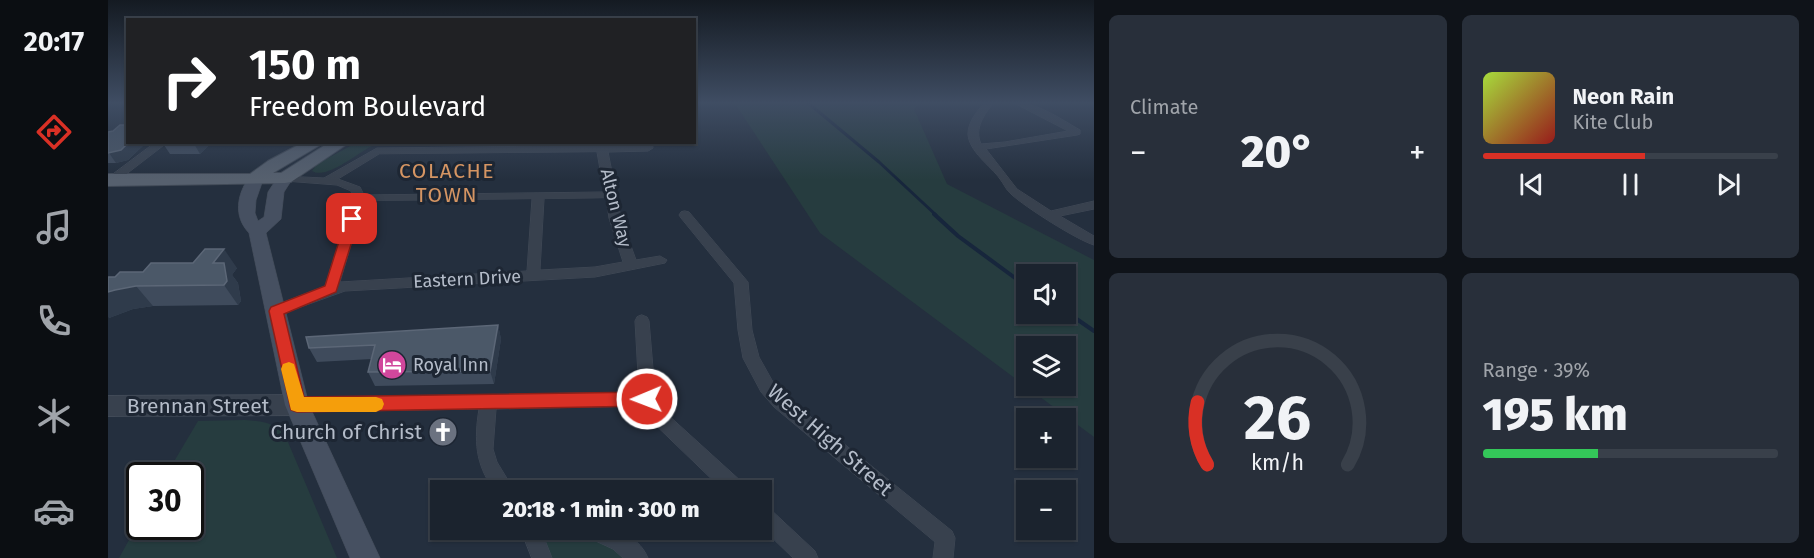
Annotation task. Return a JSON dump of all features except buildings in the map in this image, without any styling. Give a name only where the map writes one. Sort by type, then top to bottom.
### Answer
[{"type":"main road","points":[[314,144],[290,156],[259,177],[246,196],[250,226],[257,231],[297,405],[365,558]]},
{"type":"main road","points":[[257,231],[272,219],[276,192],[285,178],[339,144]]},
{"type":"main road","points":[[233,173],[290,156]]},
{"type":"main road","points":[[190,179],[207,173],[233,173],[259,177]]},
{"type":"main road","points":[[110,180],[285,178]]},
{"type":"street","points":[[975,128],[972,140],[1005,178],[1013,191],[1094,241]]},
{"type":"street","points":[[978,147],[1005,146],[1077,132],[1070,128]]},
{"type":"street","points":[[110,180],[160,144]]},
{"type":"street","points":[[328,180],[377,151],[397,147],[486,146],[602,149],[647,145]]},
{"type":"street","name":"Alton Way","points":[[602,149],[615,218],[631,266]]},
{"type":"street","points":[[285,178],[328,180],[351,186],[358,193],[359,198],[331,289]]},
{"type":"street","points":[[359,198],[611,195]]},
{"type":"street","points":[[533,275],[538,196]]},
{"type":"street","points":[[1049,215],[1094,205]]},
{"type":"street","name":"West High Street","points":[[685,215],[741,282],[747,345],[754,365],[767,387],[780,402],[945,538],[943,558]]},
{"type":"street","name":"Eastern Drive","points":[[276,311],[331,289],[345,286],[595,272],[660,260]]},
{"type":"street","points":[[642,321],[648,407],[725,480]]},
{"type":"street","name":"Brennan Street","points":[[108,406],[488,403],[647,399]]},
{"type":"street","points":[[488,403],[482,438],[489,469],[497,480]]},
{"type":"street","points":[[772,525],[807,558]]},
{"type":"street","points":[[535,540],[542,558]]},
{"type":"street","points":[[616,540],[638,558]]},
{"type":"green space","points":[[751,128],[922,128],[947,184],[1094,260],[1094,437],[1076,424],[1076,408],[1055,408],[1039,396],[1076,396],[1076,336],[1016,336],[1016,379],[820,233]]},
{"type":"green space","points":[[354,144],[386,144],[372,146],[326,172],[312,171],[317,164]]},
{"type":"green space","points":[[198,421],[262,422],[281,431],[285,435],[337,558],[119,558],[129,540],[204,540],[204,462],[174,462]]},
{"type":"green space","points":[[541,540],[598,540],[626,558],[549,558]]},
{"type":"waterway","points":[[838,128],[936,215]]},
{"type":"waterway","points":[[934,214],[958,236],[1016,279]]},
{"type":"waterway","points":[[1076,319],[1094,331]]},
{"type":"slow traffic","points":[[289,369],[297,405],[376,404]]},
{"type":"place","name":"Royal Inn","points":[[392,365]]},
{"type":"place","name":"Church of Christ","points":[[443,432]]},
{"type":"district","name":"COLACHE TOWN","points":[[447,183]]},
{"type":"route","points":[[352,219],[331,289],[276,311],[297,405],[647,399]]}]
